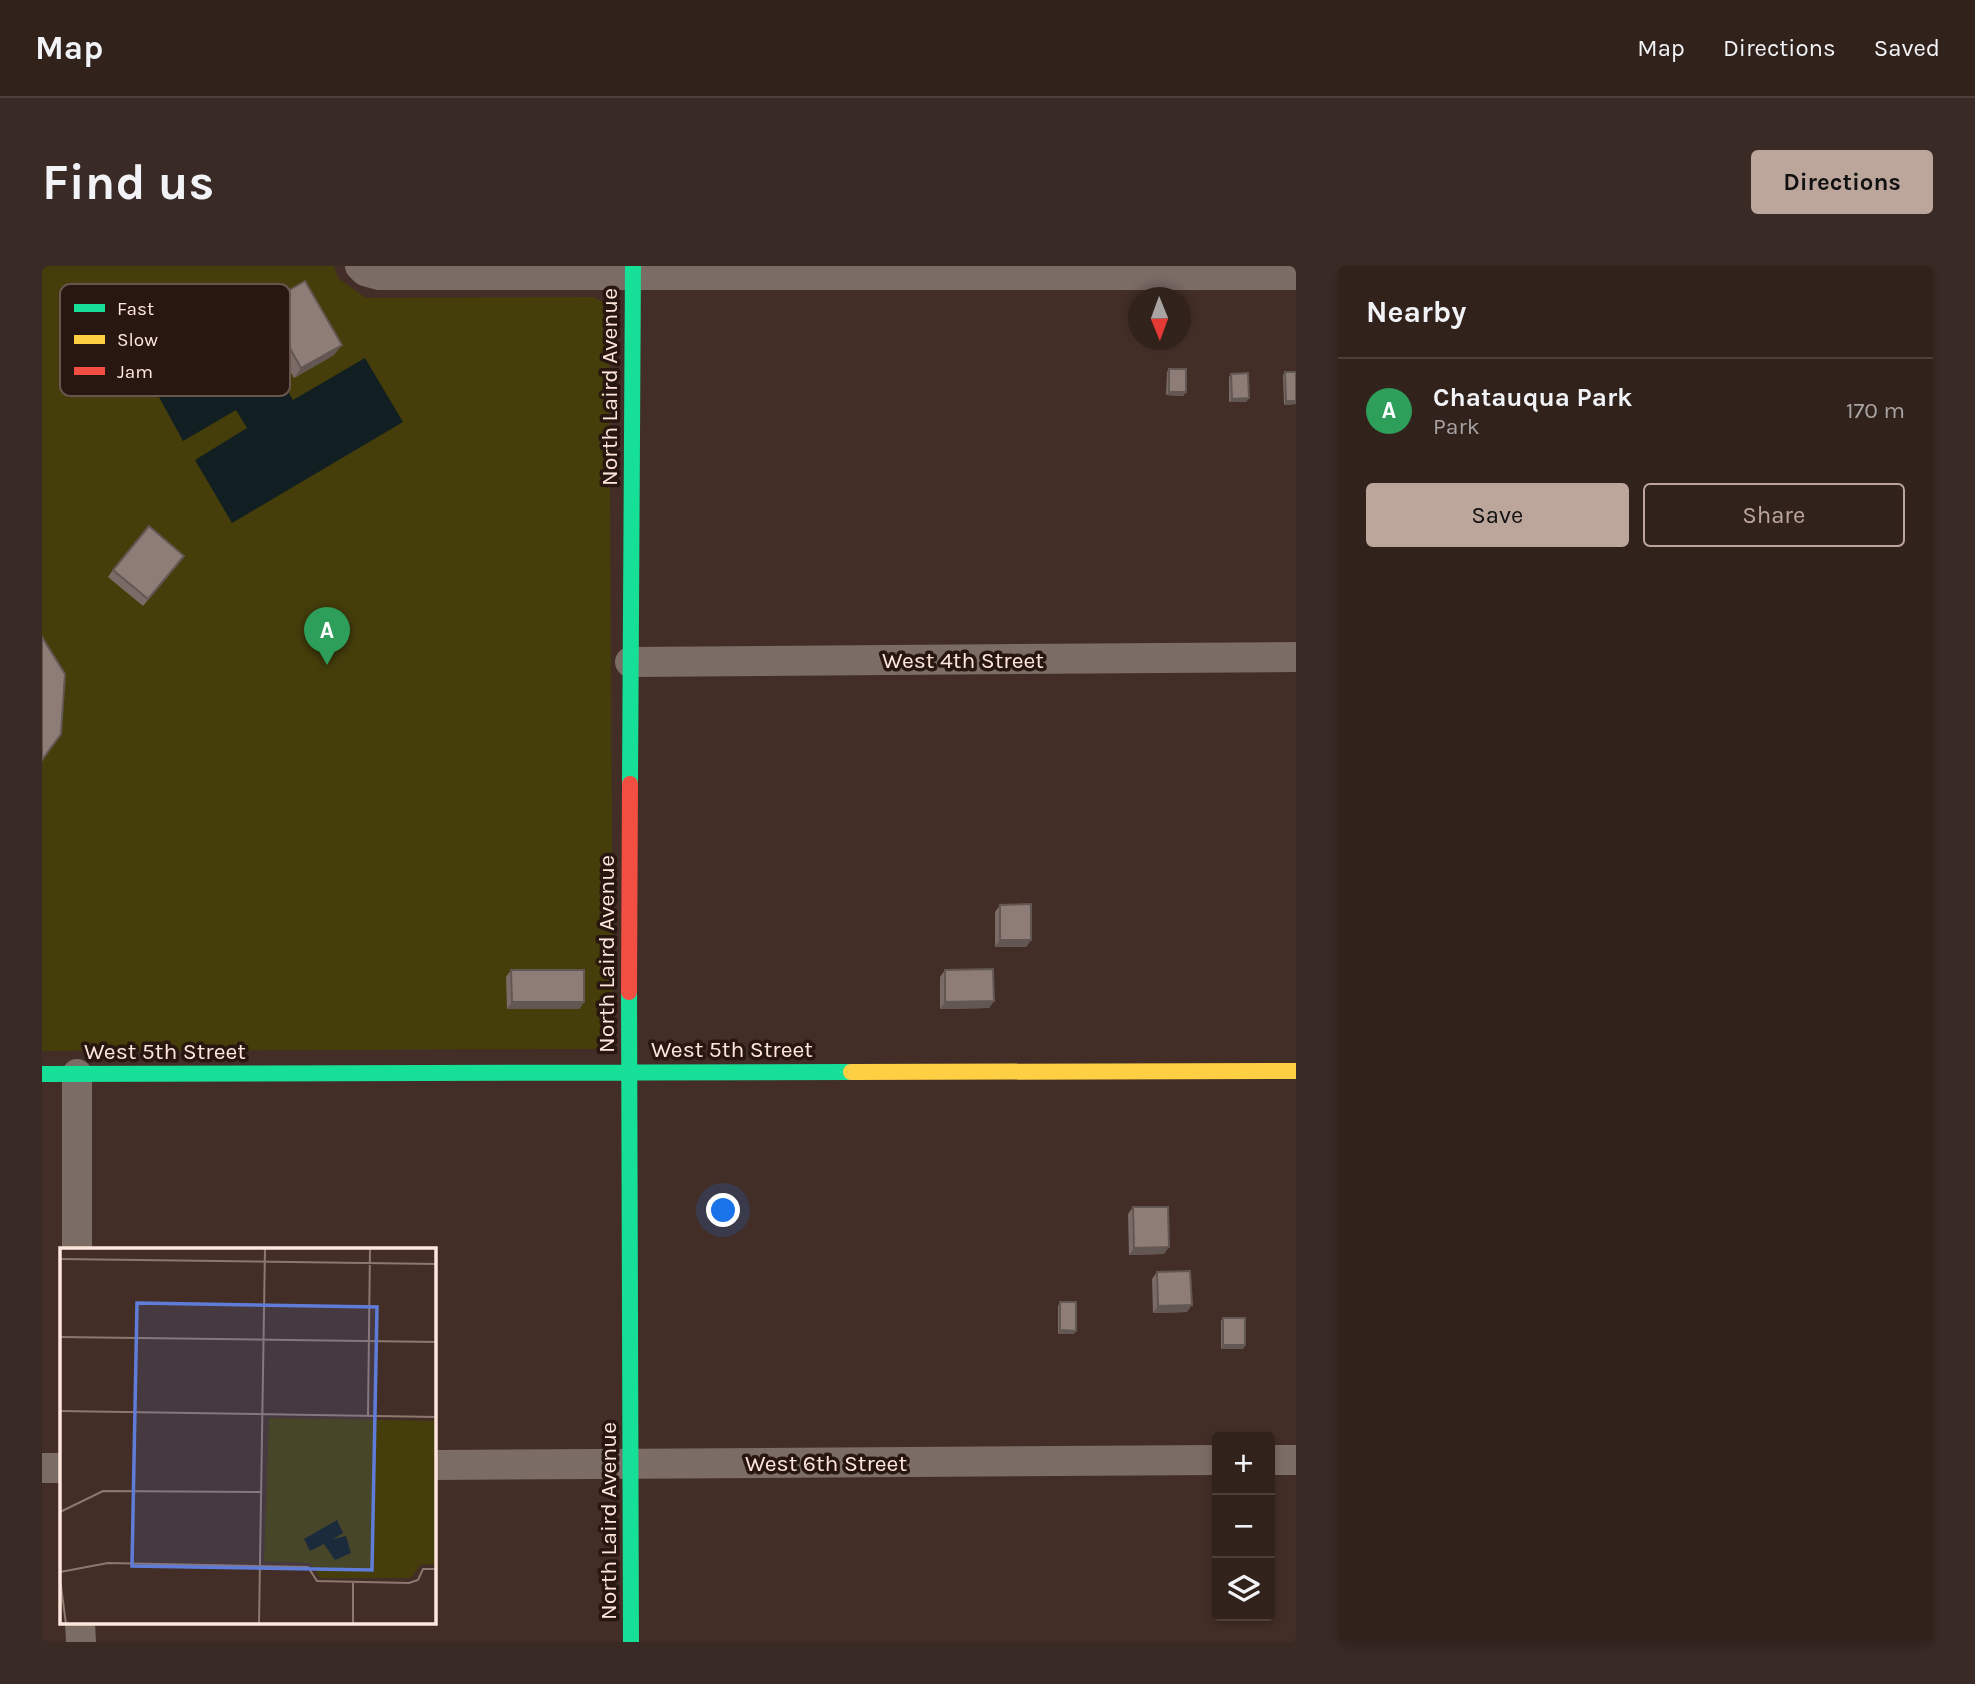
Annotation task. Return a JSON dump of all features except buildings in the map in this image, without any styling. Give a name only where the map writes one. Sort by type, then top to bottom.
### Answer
[{"type":"street","points":[[360,266],[365,271],[379,275],[633,270],[1296,275]]},
{"type":"street","name":"North Laird Avenue","points":[[631,1642],[629,1072],[633,270]]},
{"type":"street","name":"West 4th Street","points":[[631,662],[1296,657]]},
{"type":"street","name":"West 5th Street","points":[[42,1074],[1296,1071]]},
{"type":"street","points":[[77,1248],[78,1074]]},
{"type":"street","name":"West 6th Street","points":[[436,1465],[1212,1460]]},
{"type":"street","points":[[1275,1460],[1296,1460]]},
{"type":"street","points":[[42,1468],[60,1468]]},
{"type":"street","points":[[80,1624],[81,1642]]},
{"type":"shaded area","points":[[42,266],[334,266],[338,278],[366,298],[593,297],[609,305],[613,1024],[597,1049],[42,1051]]},
{"type":"shaded area","points":[[365,358],[403,422],[232,523],[195,460],[247,428],[236,410],[183,441],[158,396],[290,395],[293,400]]},
{"type":"traffic: fast","points":[[630,784],[633,266]]},
{"type":"traffic: fast","points":[[629,992],[631,1642]]},
{"type":"traffic: fast","points":[[42,1074],[851,1072]]},
{"type":"traffic: slow","points":[[851,1072],[1296,1071]]},
{"type":"traffic: jam","points":[[629,992],[630,784]]},
{"type":"place","name":"Chatauqua Park","points":[[327,665]]}]
